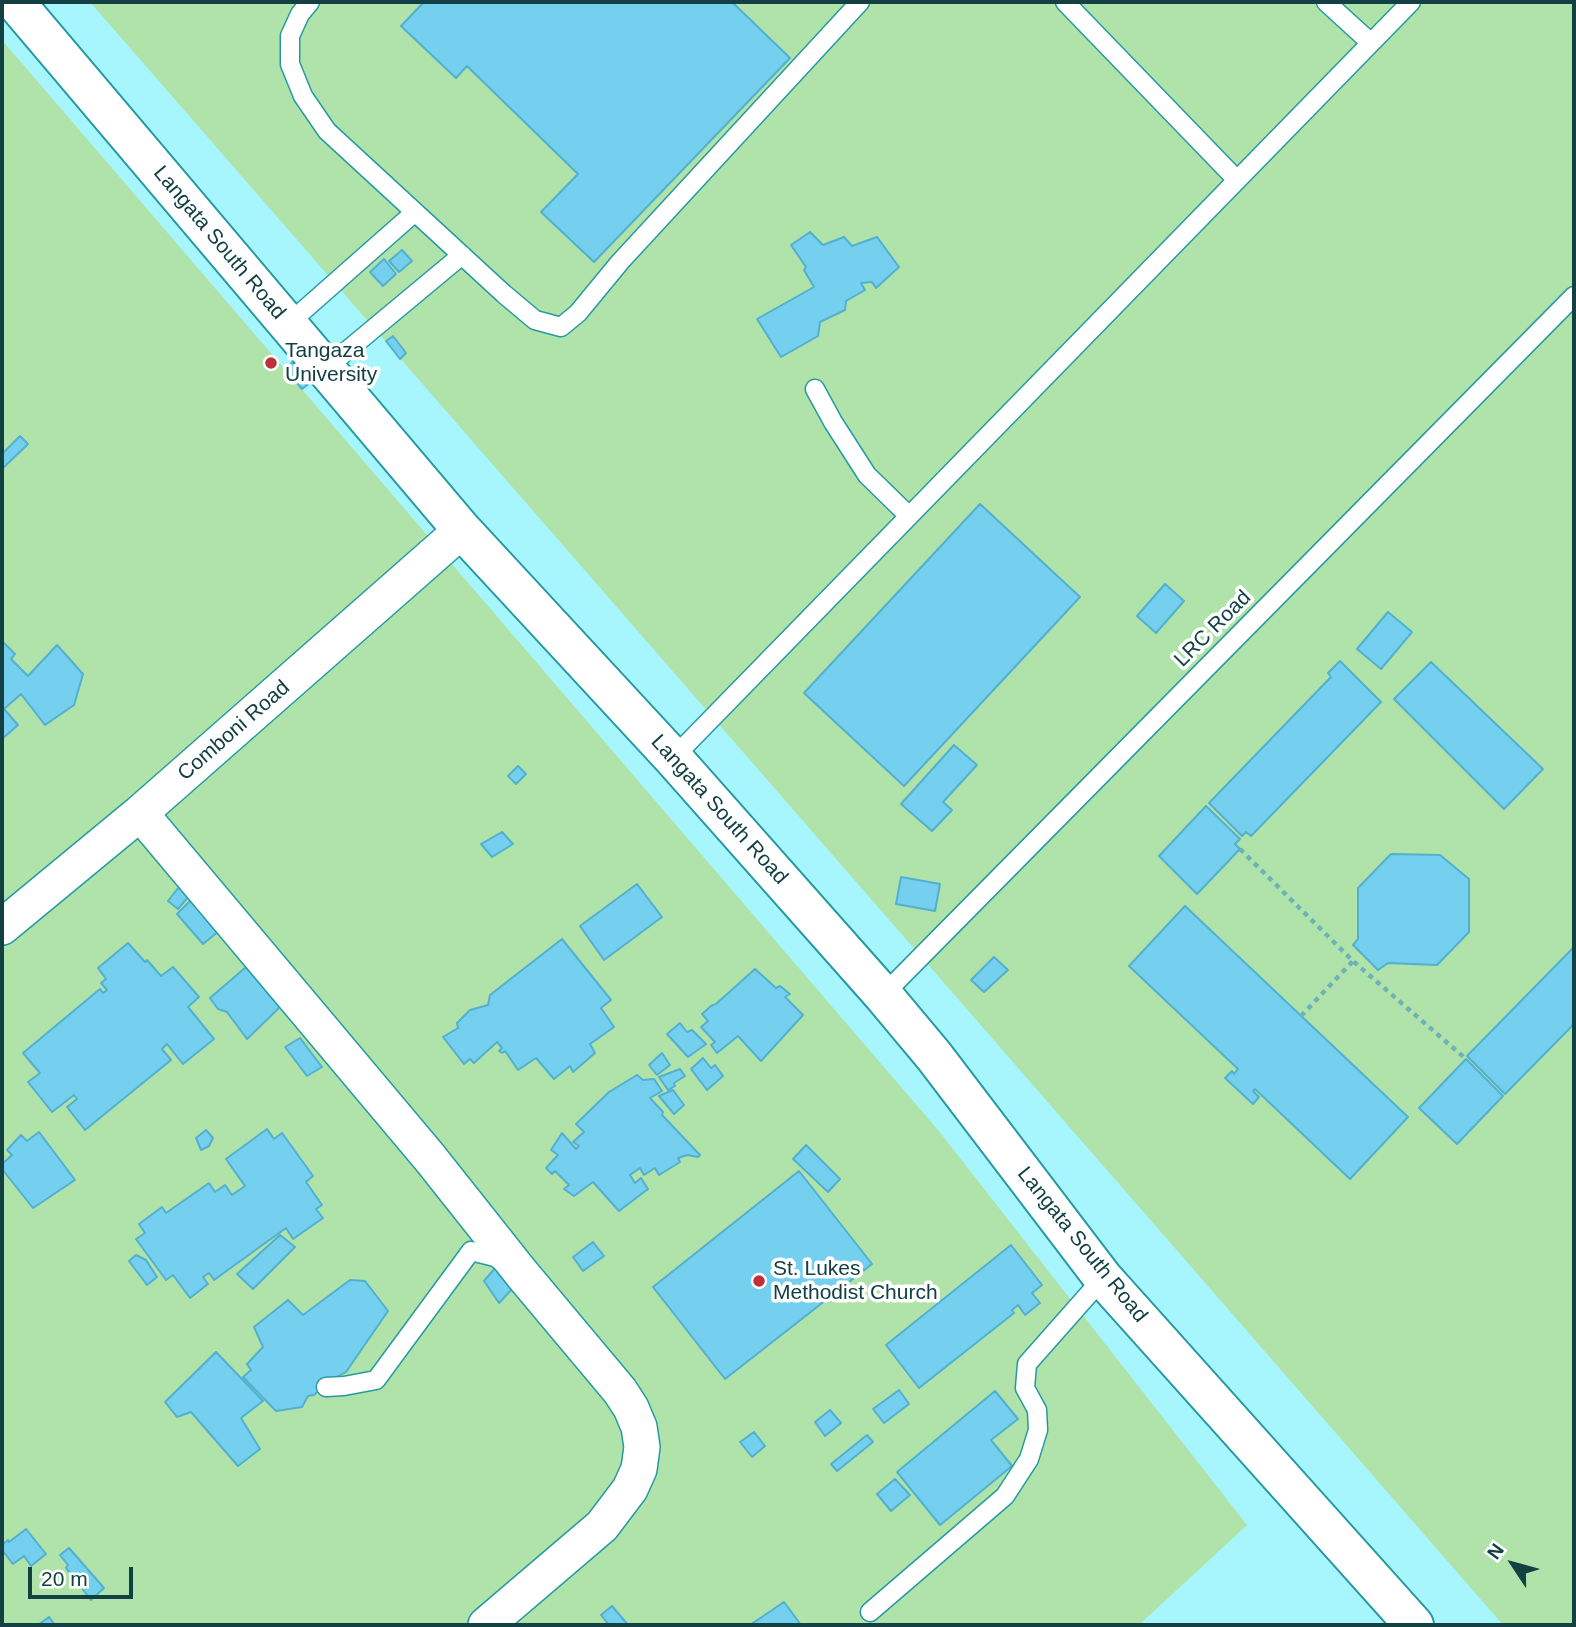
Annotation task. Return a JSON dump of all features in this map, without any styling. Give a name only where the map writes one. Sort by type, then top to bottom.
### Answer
[{"type":"street","name":"Langata South Road","points":[[15,2],[462,530],[673,758],[883,995],[942,1067],[1103,1278],[1414,1625]]},
{"type":"street","name":"Comboni Road","points":[[2,927],[140,813],[462,530]]},
{"type":"street","points":[[140,813],[430,1158],[631,1408],[639,1427],[642,1447],[639,1469],[630,1489],[602,1526],[486,1625]]},
{"type":"lane","points":[[310,2],[300,14],[290,36],[290,64],[303,96],[327,131],[535,320],[561,327],[578,313],[620,262],[860,2]]},
{"type":"lane","points":[[1065,2],[1237,180]]},
{"type":"lane","points":[[1326,2],[1371,43]]},
{"type":"lane","points":[[673,758],[1411,2]]},
{"type":"lane","points":[[287,325],[415,212]]},
{"type":"lane","points":[[325,369],[462,255]]},
{"type":"lane","name":"LRC Road","points":[[883,995],[1574,296]]},
{"type":"lane","points":[[815,389],[867,475],[909,516]]},
{"type":"lane","points":[[326,1387],[376,1380],[471,1251],[495,1257],[522,1274]]},
{"type":"lane","points":[[870,1612],[1005,1496],[1029,1459],[1038,1430],[1037,1410],[1025,1388],[1027,1364],[1103,1278]]},
{"type":"path","points":[[1240,849],[1353,961],[1466,1059]]},
{"type":"path","points":[[1301,1016],[1353,961]]},
{"type":"green space","points":[[90,2],[1574,2],[1574,1625],[1503,1625]]},
{"type":"green space","points":[[2,40],[938,1130],[1247,1525],[1139,1625],[2,1625]]},
{"type":"building","points":[[424,2],[732,2],[790,58],[594,262],[541,212],[578,174],[467,66],[456,78],[401,26]]},
{"type":"building","points":[[810,232],[823,245],[844,237],[852,246],[877,237],[899,267],[876,288],[872,282],[861,283],[865,290],[846,301],[845,310],[820,322],[818,336],[781,357],[757,319],[814,287],[804,270],[806,267],[791,245]]},
{"type":"building","points":[[402,250],[412,261],[399,272],[389,261]]},
{"type":"building","points":[[384,259],[396,274],[383,286],[370,272]]},
{"type":"building","points":[[393,336],[406,353],[400,359],[386,341]]},
{"type":"building","points":[[293,362],[310,383],[302,389],[285,368]]},
{"type":"building","points":[[20,436],[28,444],[2,469],[2,454]]},
{"type":"building","points":[[980,504],[1080,597],[904,786],[804,693]]},
{"type":"building","points":[[1165,584],[1184,601],[1156,633],[1137,616]]},
{"type":"building","points":[[1388,612],[1412,632],[1381,669],[1357,649]]},
{"type":"building","points":[[2,641],[15,654],[11,659],[28,676],[57,645],[83,674],[74,705],[45,725],[21,694],[4,709],[18,725],[2,739]]},
{"type":"building","points":[[1340,661],[1381,702],[1251,836],[1246,832],[1242,836],[1209,803],[1331,677],[1328,673]]},
{"type":"building","points":[[1431,662],[1543,769],[1504,809],[1394,699]]},
{"type":"building","points":[[954,745],[977,765],[943,802],[952,810],[932,831],[901,804]]},
{"type":"building","points":[[518,766],[526,774],[516,784],[508,776]]},
{"type":"building","points":[[1206,806],[1240,839],[1235,844],[1240,849],[1197,894],[1159,856]]},
{"type":"building","points":[[502,832],[513,844],[492,857],[481,844]]},
{"type":"building","points":[[1391,854],[1440,855],[1469,879],[1469,932],[1437,965],[1388,963],[1378,970],[1353,945],[1358,939],[1358,888]]},
{"type":"building","points":[[901,877],[940,884],[935,911],[896,904]]},
{"type":"building","points":[[637,884],[662,917],[604,960],[580,926]]},
{"type":"building","points":[[179,887],[189,896],[178,909],[168,901]]},
{"type":"building","points":[[192,899],[219,931],[203,944],[177,914]]},
{"type":"building","points":[[1185,906],[1408,1117],[1350,1179],[1255,1089],[1253,1091],[1259,1097],[1253,1104],[1225,1078],[1238,1069],[1129,966]]},
{"type":"building","points":[[562,939],[611,1000],[601,1008],[614,1027],[590,1044],[595,1053],[573,1072],[570,1066],[554,1079],[536,1058],[518,1070],[505,1051],[499,1051],[502,1048],[497,1042],[474,1063],[470,1059],[464,1064],[443,1037],[458,1028],[457,1023],[470,1010],[488,1005],[490,995]]},
{"type":"building","points":[[128,943],[161,976],[173,967],[199,997],[188,1007],[214,1039],[183,1064],[167,1044],[162,1049],[171,1060],[85,1130],[67,1107],[77,1099],[74,1095],[52,1112],[28,1082],[40,1073],[23,1053],[100,989],[103,993],[107,990],[101,983],[106,979],[98,968]]},
{"type":"building","points":[[1574,947],[1574,1024],[1505,1094],[1467,1056]]},
{"type":"building","points":[[994,957],[1008,970],[984,992],[971,980]]},
{"type":"building","points":[[246,967],[280,1007],[247,1039],[227,1012],[218,1009],[210,998]]},
{"type":"building","points":[[755,969],[776,988],[780,986],[790,994],[785,997],[803,1015],[761,1061],[738,1036],[717,1053],[711,1045],[715,1042],[701,1027],[708,1021],[702,1014]]},
{"type":"building","points":[[680,1023],[687,1032],[692,1030],[706,1044],[688,1057],[667,1034]]},
{"type":"building","points":[[300,1038],[322,1067],[307,1076],[285,1047]]},
{"type":"building","points":[[662,1053],[670,1065],[657,1075],[649,1065]]},
{"type":"building","points":[[703,1058],[711,1068],[715,1065],[723,1076],[707,1090],[691,1069]]},
{"type":"building","points":[[1466,1059],[1503,1096],[1457,1144],[1419,1108]]},
{"type":"building","points":[[680,1069],[685,1076],[668,1090],[659,1077]]},
{"type":"building","points":[[637,1075],[643,1080],[654,1079],[662,1091],[650,1098],[663,1112],[662,1115],[700,1155],[678,1158],[680,1162],[659,1175],[655,1168],[644,1175],[640,1168],[630,1175],[635,1183],[641,1178],[648,1189],[619,1211],[593,1182],[574,1196],[564,1189],[569,1185],[555,1171],[552,1174],[546,1168],[558,1155],[551,1150],[562,1133],[576,1149],[579,1146],[573,1142],[584,1132],[576,1124],[609,1092]]},
{"type":"building","points":[[673,1090],[684,1105],[674,1114],[659,1096]]},
{"type":"building","points":[[267,1129],[274,1139],[282,1133],[313,1176],[306,1182],[322,1205],[316,1209],[323,1218],[293,1239],[286,1228],[214,1280],[209,1273],[203,1277],[208,1284],[190,1298],[173,1275],[166,1280],[136,1239],[145,1233],[139,1224],[162,1207],[166,1213],[209,1183],[215,1192],[225,1185],[232,1195],[245,1186],[226,1159]]},
{"type":"building","points":[[206,1130],[213,1138],[209,1146],[201,1150],[196,1138]]},
{"type":"building","points":[[39,1132],[75,1180],[33,1208],[2,1169],[2,1164],[12,1155],[7,1150],[21,1135],[27,1141]]},
{"type":"building","points":[[806,1145],[840,1179],[828,1192],[793,1159]]},
{"type":"building","points":[[799,1171],[872,1264],[725,1379],[653,1287]]},
{"type":"building","points":[[280,1235],[295,1247],[253,1289],[237,1274]]},
{"type":"building","points":[[593,1242],[604,1256],[583,1271],[573,1257]]},
{"type":"building","points":[[1011,1245],[1042,1285],[1032,1293],[1040,1303],[1025,1315],[1018,1305],[1012,1310],[1014,1313],[919,1388],[886,1345]]},
{"type":"building","points":[[136,1255],[146,1260],[157,1277],[147,1285],[129,1261]]},
{"type":"building","points":[[496,1267],[513,1288],[499,1303],[484,1281]]},
{"type":"building","points":[[350,1280],[365,1281],[388,1311],[346,1372],[328,1382],[314,1395],[308,1396],[302,1407],[276,1411],[243,1377],[251,1370],[247,1364],[263,1347],[254,1327],[288,1300],[303,1315]]},
{"type":"building","points":[[216,1352],[263,1401],[241,1418],[260,1449],[238,1466],[191,1412],[177,1417],[165,1402]]},
{"type":"building","points":[[899,1390],[909,1404],[884,1423],[873,1409]]},
{"type":"building","points":[[995,1391],[1018,1419],[991,1440],[1012,1466],[940,1525],[897,1472]]},
{"type":"building","points":[[830,1410],[841,1423],[825,1436],[815,1422]]},
{"type":"building","points":[[754,1432],[765,1446],[752,1457],[740,1442]]},
{"type":"building","points":[[867,1435],[873,1442],[837,1471],[831,1464]]},
{"type":"building","points":[[895,1479],[910,1495],[891,1511],[877,1494]]},
{"type":"building","points":[[26,1529],[46,1554],[31,1566],[24,1556],[13,1564],[2,1550],[2,1545]]},
{"type":"building","points":[[69,1548],[104,1588],[91,1600],[66,1568],[68,1565],[60,1555]]},
{"type":"building","points":[[784,1602],[801,1625],[750,1625]]},
{"type":"building","points":[[612,1606],[628,1625],[609,1625],[601,1615]]},
{"type":"building","points":[[49,1617],[55,1625],[38,1625]]},
{"type":"place","name":"Tangaza University","points":[[271,363]]},
{"type":"place","name":"St. Lukes Methodist Church","points":[[759,1281]]}]
